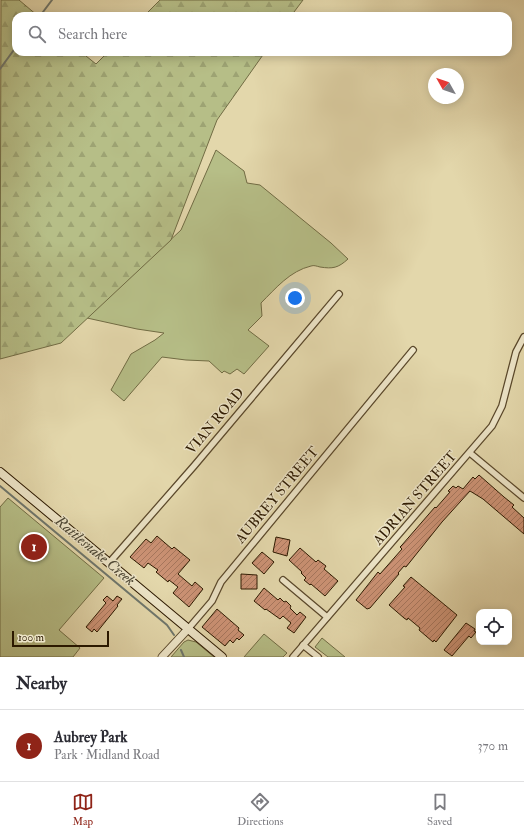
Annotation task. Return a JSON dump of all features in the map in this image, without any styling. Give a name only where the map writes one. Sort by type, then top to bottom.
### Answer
[{"type":"main road","points":[[0,472],[222,657]]},
{"type":"street","name":"VIAN ROAD","points":[[109,563],[194,466],[339,294]]},
{"type":"street","name":"ADRIAN STREET","points":[[293,657],[492,426],[502,406],[516,352],[524,337]]},
{"type":"street","name":"AUBREY STREET","points":[[162,657],[212,600],[221,582],[413,350]]},
{"type":"street","points":[[470,453],[524,498]]},
{"type":"street","points":[[283,580],[327,617]]},
{"type":"street","points":[[303,645],[318,657]]},
{"type":"green space","points":[[1,0],[19,0],[33,12],[12,12],[12,56],[86,56],[96,64],[104,56],[262,56],[217,120],[171,240],[61,343],[0,359]]},
{"type":"green space","points":[[160,0],[303,0],[294,12],[148,12]]},
{"type":"green space","points":[[216,150],[244,171],[247,183],[260,185],[331,243],[348,259],[335,267],[328,268],[312,266],[303,268],[278,286],[261,303],[262,316],[248,330],[269,346],[244,374],[237,369],[230,374],[224,371],[222,373],[209,361],[162,357],[124,401],[111,390],[131,354],[164,333],[137,329],[87,318],[181,230]]},
{"type":"green space","points":[[8,498],[104,578],[59,630],[80,648],[73,657],[0,657],[0,507]]},
{"type":"green space","points":[[264,634],[287,653],[283,657],[244,657]]},
{"type":"green space","points":[[322,638],[345,657],[328,657],[315,647]]},
{"type":"green space","points":[[188,640],[196,642],[214,657],[171,657],[184,642]]},
{"type":"building","points":[[479,475],[514,505],[512,507],[524,518],[524,534],[483,499],[470,491],[442,522],[406,567],[404,566],[398,573],[399,574],[370,608],[367,609],[356,600],[378,572],[380,574],[402,549],[400,547],[450,492],[448,491],[453,486],[456,488],[458,486],[463,489],[473,477],[475,479]]},
{"type":"building","points":[[157,536],[172,549],[174,547],[190,560],[178,574],[192,586],[195,582],[203,589],[189,607],[173,593],[178,587],[169,580],[168,582],[156,572],[158,570],[148,563],[144,568],[130,557],[146,539],[151,543]]},
{"type":"building","points":[[276,537],[290,540],[287,556],[273,552]]},
{"type":"building","points":[[300,548],[316,562],[318,560],[326,566],[324,569],[338,581],[325,596],[304,580],[306,578],[301,573],[302,572],[289,560]]},
{"type":"building","points":[[262,552],[274,562],[264,574],[252,563]]},
{"type":"building","points":[[241,574],[257,575],[257,589],[241,589]]},
{"type":"building","points":[[411,577],[457,615],[436,642],[434,640],[433,642],[419,630],[420,628],[408,618],[407,620],[404,618],[389,605],[405,587],[403,586]]},
{"type":"building","points":[[264,588],[278,600],[280,598],[284,602],[286,601],[297,615],[300,612],[306,617],[294,633],[287,628],[291,623],[283,616],[280,619],[254,601]]},
{"type":"building","points":[[107,596],[113,601],[117,596],[122,599],[97,632],[94,629],[92,632],[86,627],[106,603],[103,600]]},
{"type":"building","points":[[217,609],[239,628],[238,630],[244,635],[239,640],[237,638],[233,643],[230,640],[225,646],[202,627]]},
{"type":"building","points":[[466,623],[475,629],[474,631],[476,632],[471,638],[469,636],[452,656],[444,650]]},
{"type":"waterway","name":"Rattlesnake Creek","points":[[43,12],[52,0]]},
{"type":"waterway","name":"Rattlesnake Creek","points":[[0,69],[12,52]]},
{"type":"waterway","name":"Rattlesnake Creek","points":[[0,486],[167,625],[174,635]]},
{"type":"waterway","name":"Rattlesnake Creek","points":[[181,650],[184,657]]},
{"type":"place","name":"Aubrey Park","points":[[34,547]]}]
